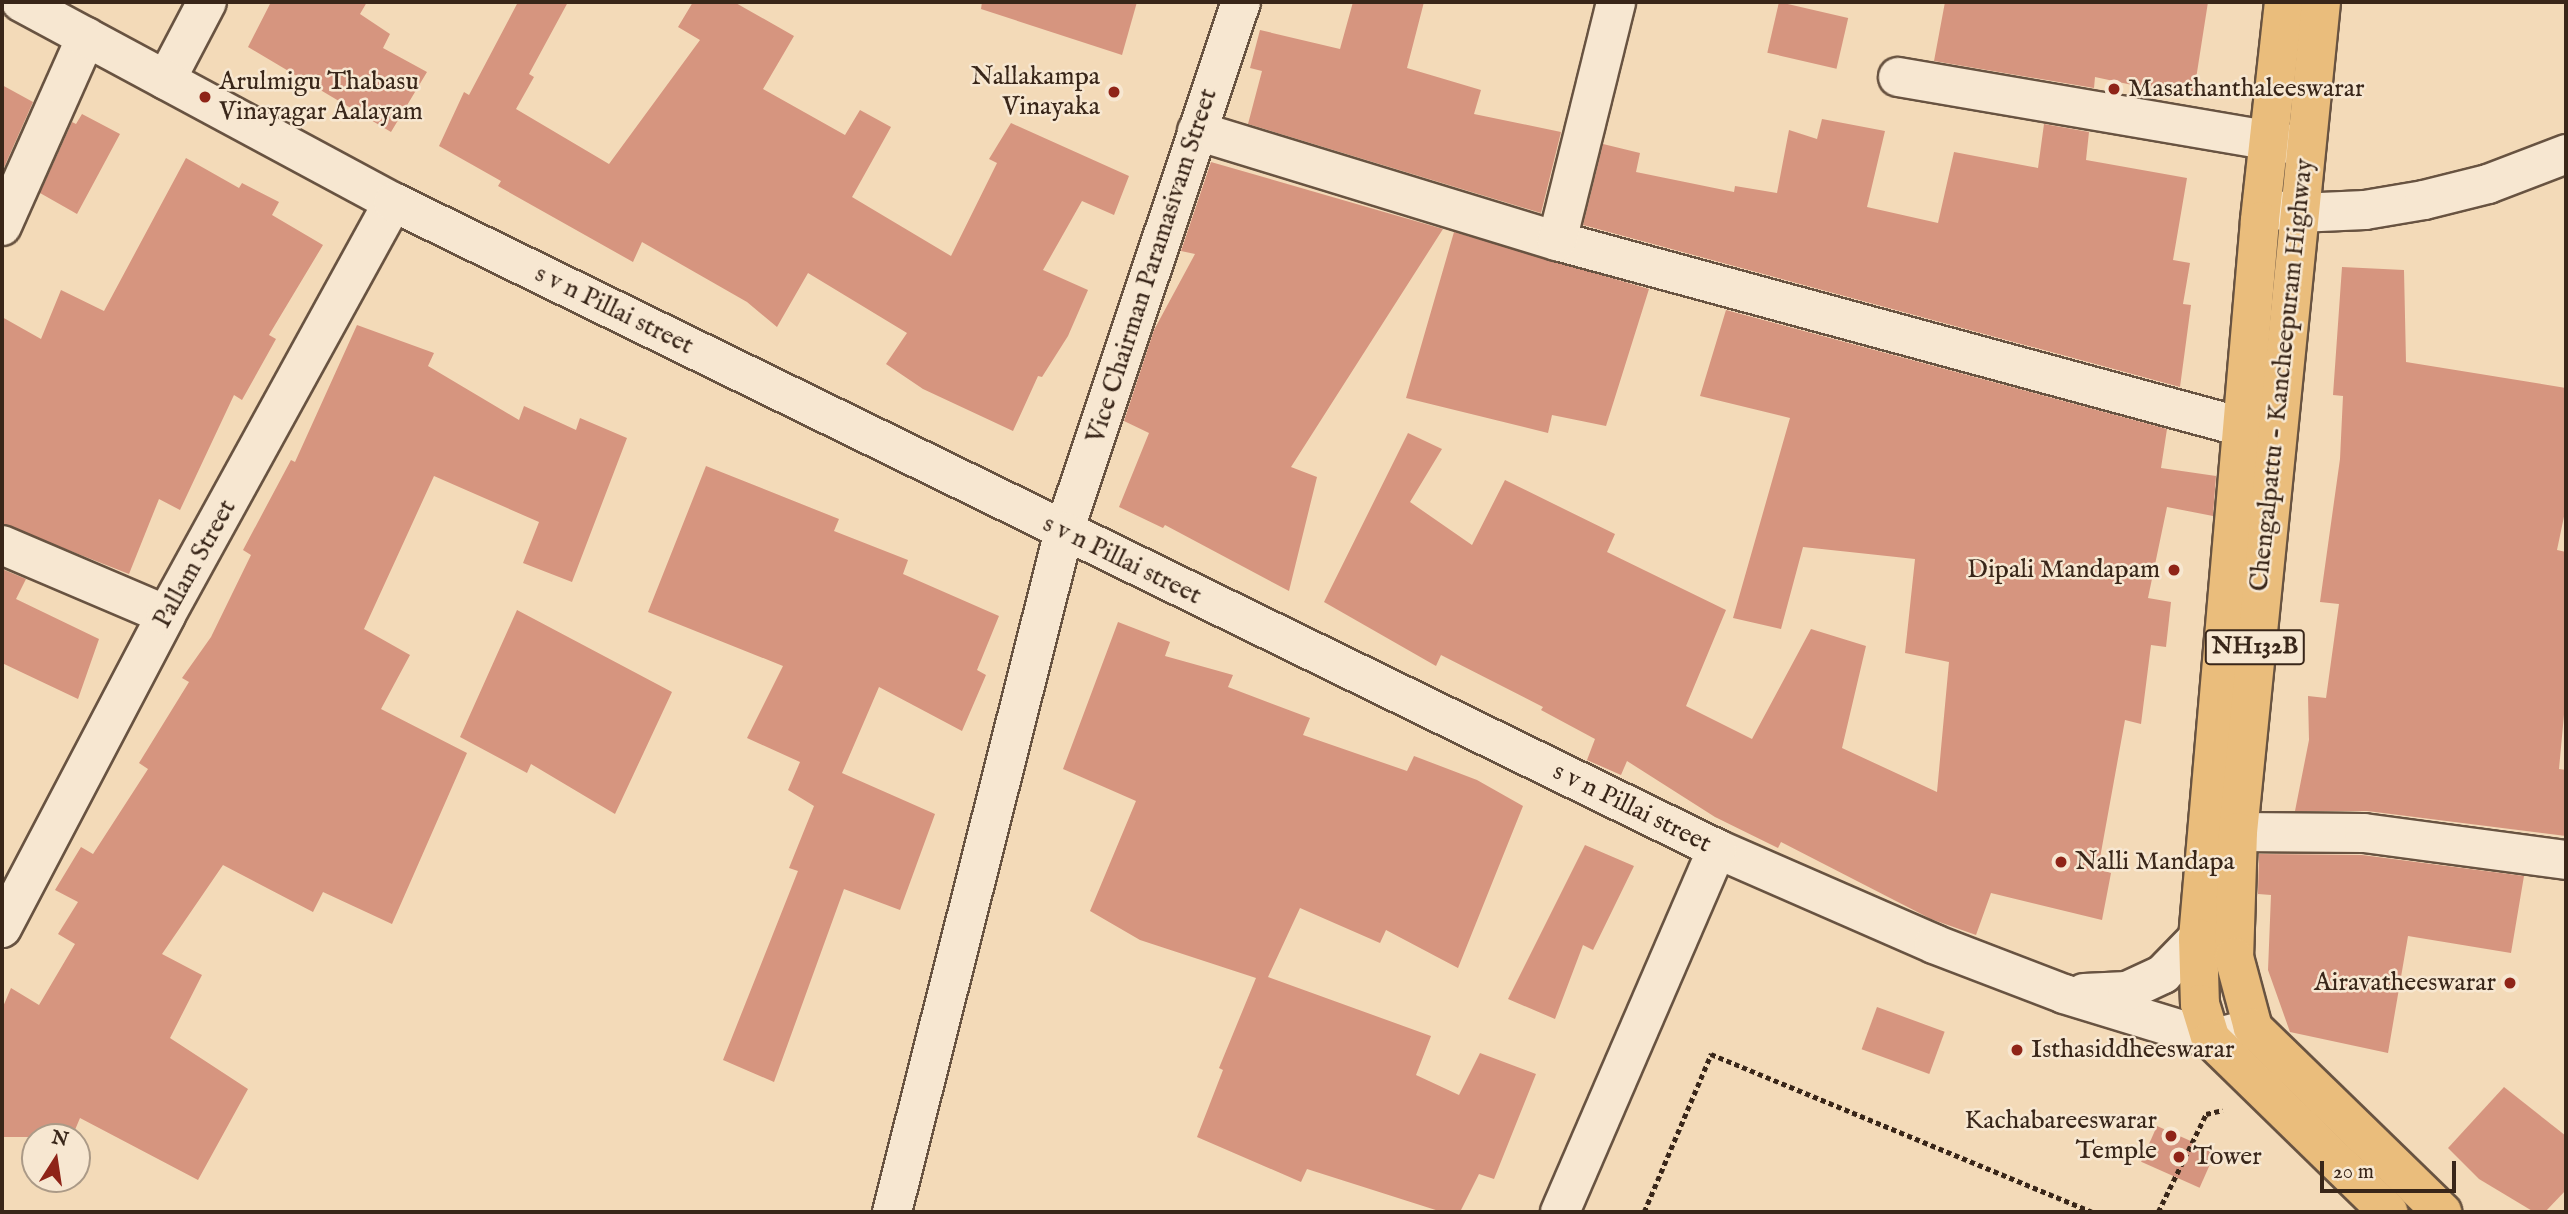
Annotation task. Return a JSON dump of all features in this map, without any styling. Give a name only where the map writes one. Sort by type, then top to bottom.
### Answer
[{"type":"highway","name":"NH132B","points":[[2284,2],[2286,143],[2279,210],[2242,427],[2197,937],[2200,1004],[2211,1039],[2388,1212]]},
{"type":"highway","name":"Chengalpattu - Kancheepuram Highway","points":[[2286,143],[2321,2]]},
{"type":"highway","name":"Chengalpattu - Kancheepuram Highway","points":[[2253,1028],[2234,957],[2238,832],[2279,210]]},
{"type":"highway","points":[[2253,1028],[2442,1212]]},
{"type":"street","name":"s v n Pillai street","points":[[22,2],[393,202],[1717,849],[1934,944],[2064,994],[2211,1039]]},
{"type":"street","points":[[166,80],[207,2]]},
{"type":"street","name":"Vice Chairman Paramasivam Street","points":[[892,1212],[1064,531],[1241,2]]},
{"type":"street","points":[[1557,241],[1616,2]]},
{"type":"street","points":[[2,226],[86,37]]},
{"type":"street","points":[[1898,77],[2286,143]]},
{"type":"street","points":[[1197,131],[1557,241],[2242,427]]},
{"type":"street","points":[[2279,210],[2365,210],[2424,200],[2488,184],[2566,154]]},
{"type":"street","name":"Pallam Street","points":[[2,928],[166,615],[393,202]]},
{"type":"street","points":[[2,545],[166,615]]},
{"type":"street","points":[[2238,832],[2364,833],[2566,860]]},
{"type":"street","points":[[1560,1212],[1717,849]]},
{"type":"street","points":[[2064,994],[2127,991],[2163,974],[2197,937]]},
{"type":"street","points":[[2211,1039],[2253,1028]]},
{"type":"path","points":[[1644,1212],[1710,1054],[2092,1212]]},
{"type":"path","points":[[2158,1212],[2206,1114],[2272,1098]]},
{"type":"building","points":[[271,2],[367,2],[360,14],[390,34],[383,48],[427,72],[391,132],[248,47]]},
{"type":"building","points":[[518,2],[568,2],[529,74],[534,77],[516,109],[609,164],[700,40],[678,27],[693,2],[734,2],[794,36],[763,89],[845,135],[860,110],[891,127],[852,197],[951,256],[997,163],[989,159],[1011,123],[1129,176],[1114,215],[1082,201],[1043,270],[1088,290],[1068,336],[1042,377],[1038,376],[1013,431],[923,389],[886,364],[907,333],[808,273],[777,327],[747,302],[642,242],[633,262],[498,186],[501,181],[439,146],[464,92],[469,95]]},
{"type":"building","points":[[982,2],[1137,2],[1122,55],[981,9]]},
{"type":"building","points":[[1353,2],[1424,2],[1407,68],[1481,90],[1474,114],[1561,132],[1541,213],[1248,124],[1262,71],[1250,68],[1260,30],[1340,49]]},
{"type":"building","points":[[1779,2],[1848,18],[1836,69],[1767,53]]},
{"type":"building","points":[[1945,2],[2208,2],[2193,98],[2095,77],[2094,88],[1934,61]]},
{"type":"building","points":[[2,85],[33,102],[2,172]]},
{"type":"building","points":[[82,114],[120,134],[77,214],[40,193],[72,122],[76,124]]},
{"type":"building","points":[[1822,119],[1885,131],[1867,207],[1938,223],[1954,152],[2038,168],[2044,124],[2089,132],[2086,160],[2187,178],[2173,260],[2190,263],[2183,304],[2191,305],[2180,387],[1583,225],[1603,144],[1640,153],[1636,172],[1734,192],[1735,186],[1777,193],[1789,130],[1817,139]]},
{"type":"building","points":[[186,158],[239,188],[242,183],[279,202],[272,215],[323,245],[269,335],[276,339],[242,400],[234,395],[180,510],[159,499],[129,574],[2,524],[2,317],[41,339],[61,290],[104,311]]},
{"type":"building","points":[[1211,162],[1443,229],[1291,467],[1317,477],[1289,591],[1165,525],[1163,528],[1119,507],[1149,433],[1124,421],[1154,330],[1195,254],[1181,251]]},
{"type":"building","points":[[1454,232],[1649,289],[1606,426],[1552,415],[1548,433],[1406,398]]},
{"type":"building","points":[[2342,267],[2404,270],[2406,362],[2566,388],[2566,507],[2557,550],[2566,552],[2566,693],[2559,769],[2566,770],[2566,836],[2367,811],[2295,811],[2309,740],[2308,696],[2326,698],[2339,604],[2320,602],[2340,459],[2343,396],[2333,395]]},
{"type":"building","points":[[1726,310],[2167,429],[2161,468],[2216,476],[2213,516],[2167,507],[2148,598],[2171,602],[2166,647],[2151,645],[2141,724],[2125,720],[2098,869],[2111,873],[2102,920],[1991,893],[1976,935],[1931,919],[1781,842],[1778,848],[1715,817],[1627,761],[1621,775],[1587,760],[1595,739],[1541,710],[1543,707],[1441,655],[1436,666],[1324,602],[1408,433],[1442,449],[1410,502],[1472,545],[1505,480],[1615,534],[1607,552],[1726,610],[1686,706],[1752,739],[1811,629],[1866,646],[1842,748],[1937,792],[1949,662],[1905,653],[1915,559],[1803,547],[1781,629],[1733,618],[1790,418],[1700,396]]},
{"type":"building","points":[[357,325],[434,353],[428,366],[519,420],[524,406],[576,430],[580,418],[627,438],[572,582],[523,563],[539,522],[434,476],[364,629],[410,655],[381,709],[467,753],[392,924],[323,892],[313,912],[223,865],[162,954],[202,975],[170,1038],[248,1089],[198,1180],[80,1118],[78,1123],[21,1123],[21,1137],[2,1137],[2,1009],[11,988],[39,1005],[75,944],[58,934],[78,902],[55,890],[81,847],[93,854],[148,769],[139,763],[189,682],[182,678],[211,637],[251,555],[243,550],[291,460],[295,462]]},
{"type":"building","points":[[706,466],[839,519],[834,531],[908,560],[903,574],[999,616],[977,670],[986,675],[962,731],[879,687],[842,773],[935,814],[900,910],[844,889],[774,1082],[723,1060],[798,871],[789,868],[814,806],[788,790],[800,762],[747,738],[783,666],[648,612]]},
{"type":"building","points":[[2,569],[26,579],[16,599],[99,639],[78,699],[2,663]]},
{"type":"building","points":[[517,610],[672,692],[615,814],[531,764],[527,773],[460,737]]},
{"type":"building","points":[[1118,622],[1170,642],[1165,656],[1233,675],[1228,687],[1310,718],[1303,735],[1407,771],[1414,756],[1477,780],[1523,806],[1458,968],[1386,930],[1380,943],[1300,908],[1268,977],[1431,1036],[1416,1075],[1459,1095],[1480,1053],[1536,1074],[1494,1179],[1479,1174],[1460,1212],[1442,1212],[1307,1169],[1301,1182],[1197,1137],[1223,1070],[1219,1068],[1256,978],[1140,940],[1090,911],[1136,801],[1063,769]]},
{"type":"building","points":[[1585,845],[1634,866],[1593,950],[1583,945],[1555,1019],[1508,999]]},
{"type":"building","points":[[2259,854],[2362,855],[2524,876],[2511,953],[2408,936],[2388,1053],[2290,1032],[2268,970],[2271,895],[2258,894]]},
{"type":"building","points":[[1877,1007],[1945,1032],[1929,1074],[1862,1049]]},
{"type":"building","points":[[2504,1087],[2566,1136],[2566,1190],[2545,1212],[2534,1212],[2479,1179],[2448,1148]]},
{"type":"building","name":"Tower","points":[[2157,1126],[2215,1152],[2200,1188],[2141,1162]]},
{"type":"place","name":"Masathanthaleeswarar","points":[[2114,89]]},
{"type":"place","name":"Nallakampa Vinayaka","points":[[1114,92]]},
{"type":"place","name":"Arulmigu Thabasu Vinayagar Aalayam","points":[[205,97]]},
{"type":"place","name":"Dipali Mandapam","points":[[2174,570]]},
{"type":"place","name":"Nalli Mandapa","points":[[2061,862]]},
{"type":"place","name":"Airavatheeswarar","points":[[2510,983]]},
{"type":"place","name":"Isthasiddheeswarar","points":[[2017,1050]]},
{"type":"place","name":"Kachabareeswarar Temple","points":[[2171,1136]]},
{"type":"place","name":"Tower","points":[[2179,1157]]}]
